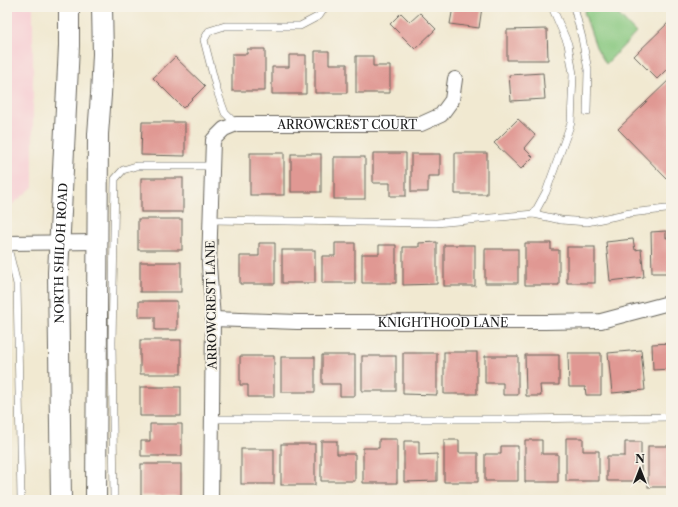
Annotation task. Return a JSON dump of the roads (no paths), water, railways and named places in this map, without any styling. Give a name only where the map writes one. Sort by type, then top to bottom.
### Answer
[{"type":"main road","name":"NORTH SHILOH ROAD","points":[[61,500],[58,273],[69,46],[69,7]]},
{"type":"main road","points":[[96,500],[98,134],[103,54],[102,7]]},
{"type":"street","name":"ARROWCREST COURT","points":[[236,124],[421,124],[441,115],[452,100],[455,79]]},
{"type":"street","name":"ARROWCREST LANE","points":[[211,500],[213,319],[209,265],[213,140],[224,129],[236,124]]},
{"type":"street","points":[[7,244],[98,242]]},
{"type":"street","name":"KNIGHTHOOD LANE","points":[[213,319],[297,322],[601,321],[665,304],[671,305]]},
{"type":"lane","points":[[236,124],[225,113],[217,92],[204,40],[210,31],[225,26],[300,26],[319,16],[325,7]]},
{"type":"lane","points":[[534,214],[546,192],[571,123],[573,74],[568,44],[552,7]]},
{"type":"lane","points":[[574,7],[588,70],[587,112]]},
{"type":"lane","points":[[114,500],[112,344],[115,179],[123,170],[136,166],[212,166]]},
{"type":"lane","points":[[210,220],[436,223],[534,214],[561,220],[587,222],[630,214],[671,209]]},
{"type":"lane","points":[[7,244],[17,284],[21,500]]},
{"type":"lane","points":[[212,419],[517,419],[671,416]]}]
